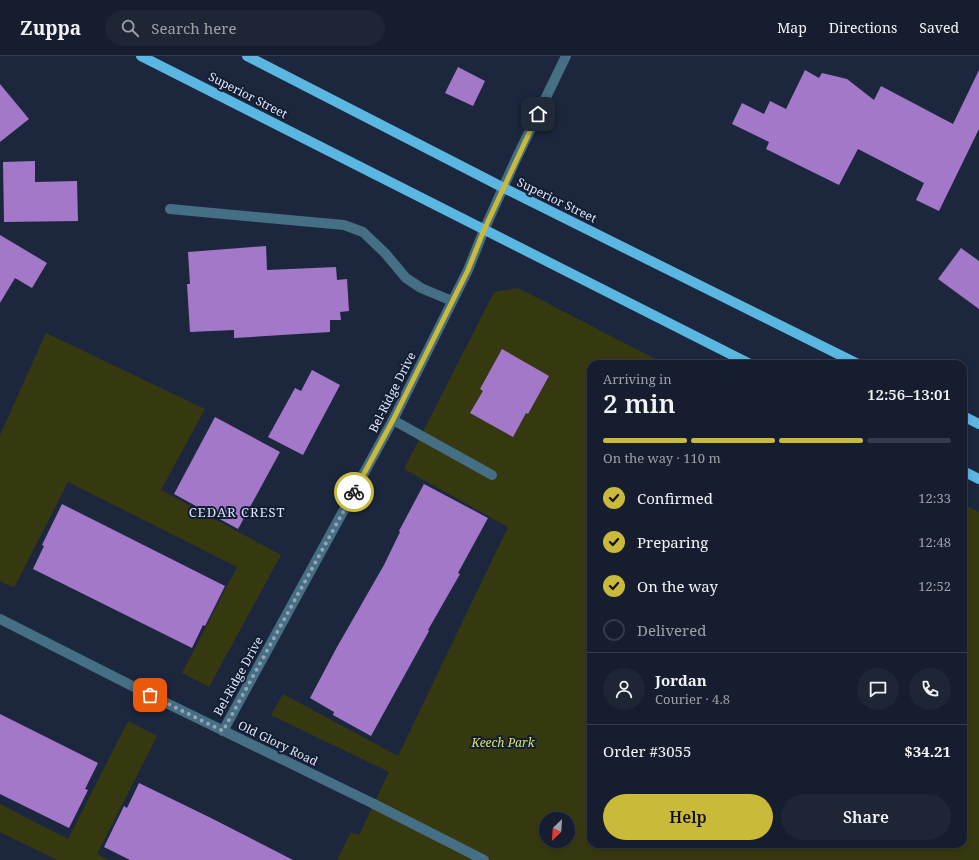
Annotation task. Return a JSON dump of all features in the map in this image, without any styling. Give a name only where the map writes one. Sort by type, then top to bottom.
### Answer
[{"type":"main road","name":"Superior Street","points":[[141,56],[742,360]]},
{"type":"main road","name":"Superior Street","points":[[247,56],[504,188],[850,360]]},
{"type":"main road","points":[[967,418],[979,424]]},
{"type":"main road","points":[[967,473],[979,479]]},
{"type":"street","name":"Bel-Ridge Drive","points":[[223,731],[393,420],[468,270],[484,230],[566,56]]},
{"type":"street","points":[[170,209],[344,225],[363,232],[385,253],[406,278],[421,288],[452,301]]},
{"type":"street","points":[[393,420],[492,475]]},
{"type":"street","name":"Old Glory Road","points":[[0,619],[484,860]]},
{"type":"green space","name":"Keech Park","points":[[518,288],[657,360],[587,360],[587,848],[967,848],[967,506],[979,512],[979,860],[337,860],[351,832],[359,835],[389,772],[271,715],[283,694],[398,756],[508,527],[404,469],[494,292]]},
{"type":"green space","points":[[46,333],[205,409],[161,490],[281,555],[209,687],[182,673],[237,567],[68,482],[14,588],[0,581],[0,435]]},
{"type":"green space","points":[[128,721],[157,736],[97,854],[108,860],[57,860],[0,832],[0,804],[68,839]]},
{"type":"building","points":[[458,67],[485,81],[473,106],[445,93]]},
{"type":"building","points":[[805,70],[819,78],[822,73],[847,79],[874,100],[881,86],[953,124],[979,70],[979,129],[939,211],[916,200],[924,183],[858,149],[839,185],[766,149],[769,142],[732,124],[742,103],[764,114],[770,101],[786,109]]},
{"type":"building","points":[[0,84],[29,119],[0,142]]},
{"type":"building","points":[[35,161],[35,182],[77,181],[78,221],[4,222],[3,162]]},
{"type":"building","points":[[0,235],[47,263],[32,288],[15,278],[0,303]]},
{"type":"building","points":[[266,246],[267,270],[336,267],[337,280],[347,279],[349,311],[340,312],[341,320],[330,320],[330,332],[234,338],[234,330],[190,332],[187,284],[190,284],[188,252]]},
{"type":"building","points":[[961,248],[979,261],[979,309],[938,279]]},
{"type":"building","points":[[502,349],[549,376],[528,414],[526,413],[513,437],[470,413],[483,391],[480,389]]},
{"type":"building","points":[[312,370],[340,385],[303,455],[268,437],[295,388],[301,391]]},
{"type":"building","points":[[215,417],[280,452],[238,529],[174,494]]},
{"type":"building","points":[[424,484],[488,518],[458,573],[460,574],[371,736],[333,715],[334,712],[310,698],[337,647],[384,565],[400,532],[399,531]]},
{"type":"building","points":[[62,504],[225,586],[192,648],[33,569],[44,546],[42,545]]},
{"type":"building","points":[[0,714],[98,763],[85,789],[88,790],[69,828],[0,794]]},
{"type":"building","points":[[139,783],[293,860],[130,860],[104,847],[124,806],[127,808]]},
{"type":"way so far","points":[[150,695],[223,731],[354,492]]},
{"type":"district","name":"CEDAR CREST","points":[[237,512]]},
{"type":"route","points":[[354,492],[393,420],[468,270],[484,230],[538,114]]}]
